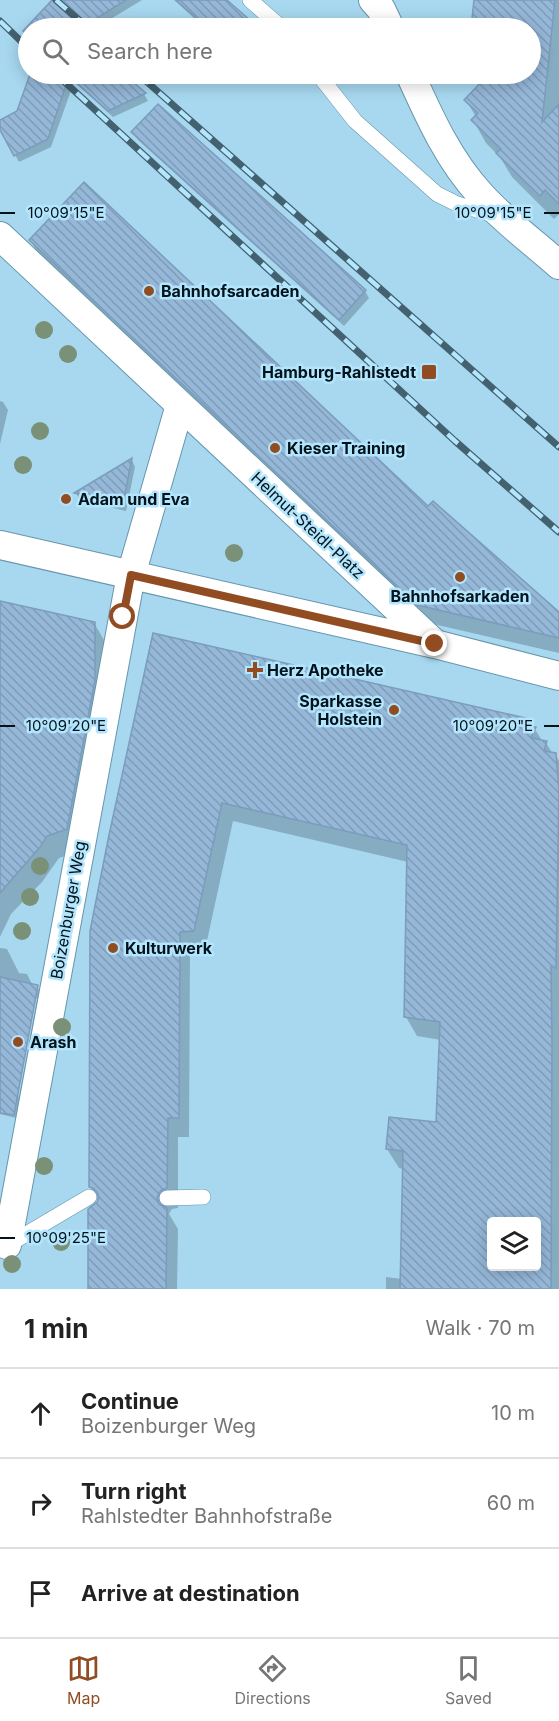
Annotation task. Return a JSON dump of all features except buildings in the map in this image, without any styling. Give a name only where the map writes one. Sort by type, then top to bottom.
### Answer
[{"type":"street","points":[[415,84],[437,132],[480,194],[559,265]]},
{"type":"street","name":"Helmut-Steidl-Platz","points":[[0,236],[435,644]]},
{"type":"street","points":[[131,575],[180,405]]},
{"type":"street","points":[[0,545],[435,644],[559,676]]},
{"type":"street","name":"Boizenburger Weg","points":[[4,1249],[131,575]]},
{"type":"lane","points":[[250,0],[271,18]]},
{"type":"lane","points":[[326,84],[355,121],[437,194],[457,204],[504,217]]},
{"type":"lane","name":"Boizenburger Weg","points":[[4,1249],[89,1197]]},
{"type":"lane","points":[[167,1198],[203,1197]]},
{"type":"railway","points":[[56,0],[77,18]]},
{"type":"railway","points":[[0,21],[18,38]]},
{"type":"railway","points":[[67,84],[455,441],[559,532]]},
{"type":"railway","points":[[149,84],[559,447]]},
{"type":"place","name":"Bahnhofsarcaden","points":[[149,291]]},
{"type":"place","name":"Hamburg-Rahlstedt","points":[[429,372]]},
{"type":"place","name":"Kieser Training","points":[[275,448]]},
{"type":"place","name":"Adam und Eva","points":[[66,499]]},
{"type":"place","name":"Bahnhofsarkaden","points":[[460,577]]},
{"type":"place","name":"Herz Apotheke","points":[[255,670]]},
{"type":"place","name":"Sparkasse Holstein","points":[[394,710]]},
{"type":"place","name":"Kulturwerk","points":[[113,948]]},
{"type":"place","name":"Arash","points":[[18,1042]]},
{"type":"route","points":[[123,617],[131,575],[435,644]]}]
